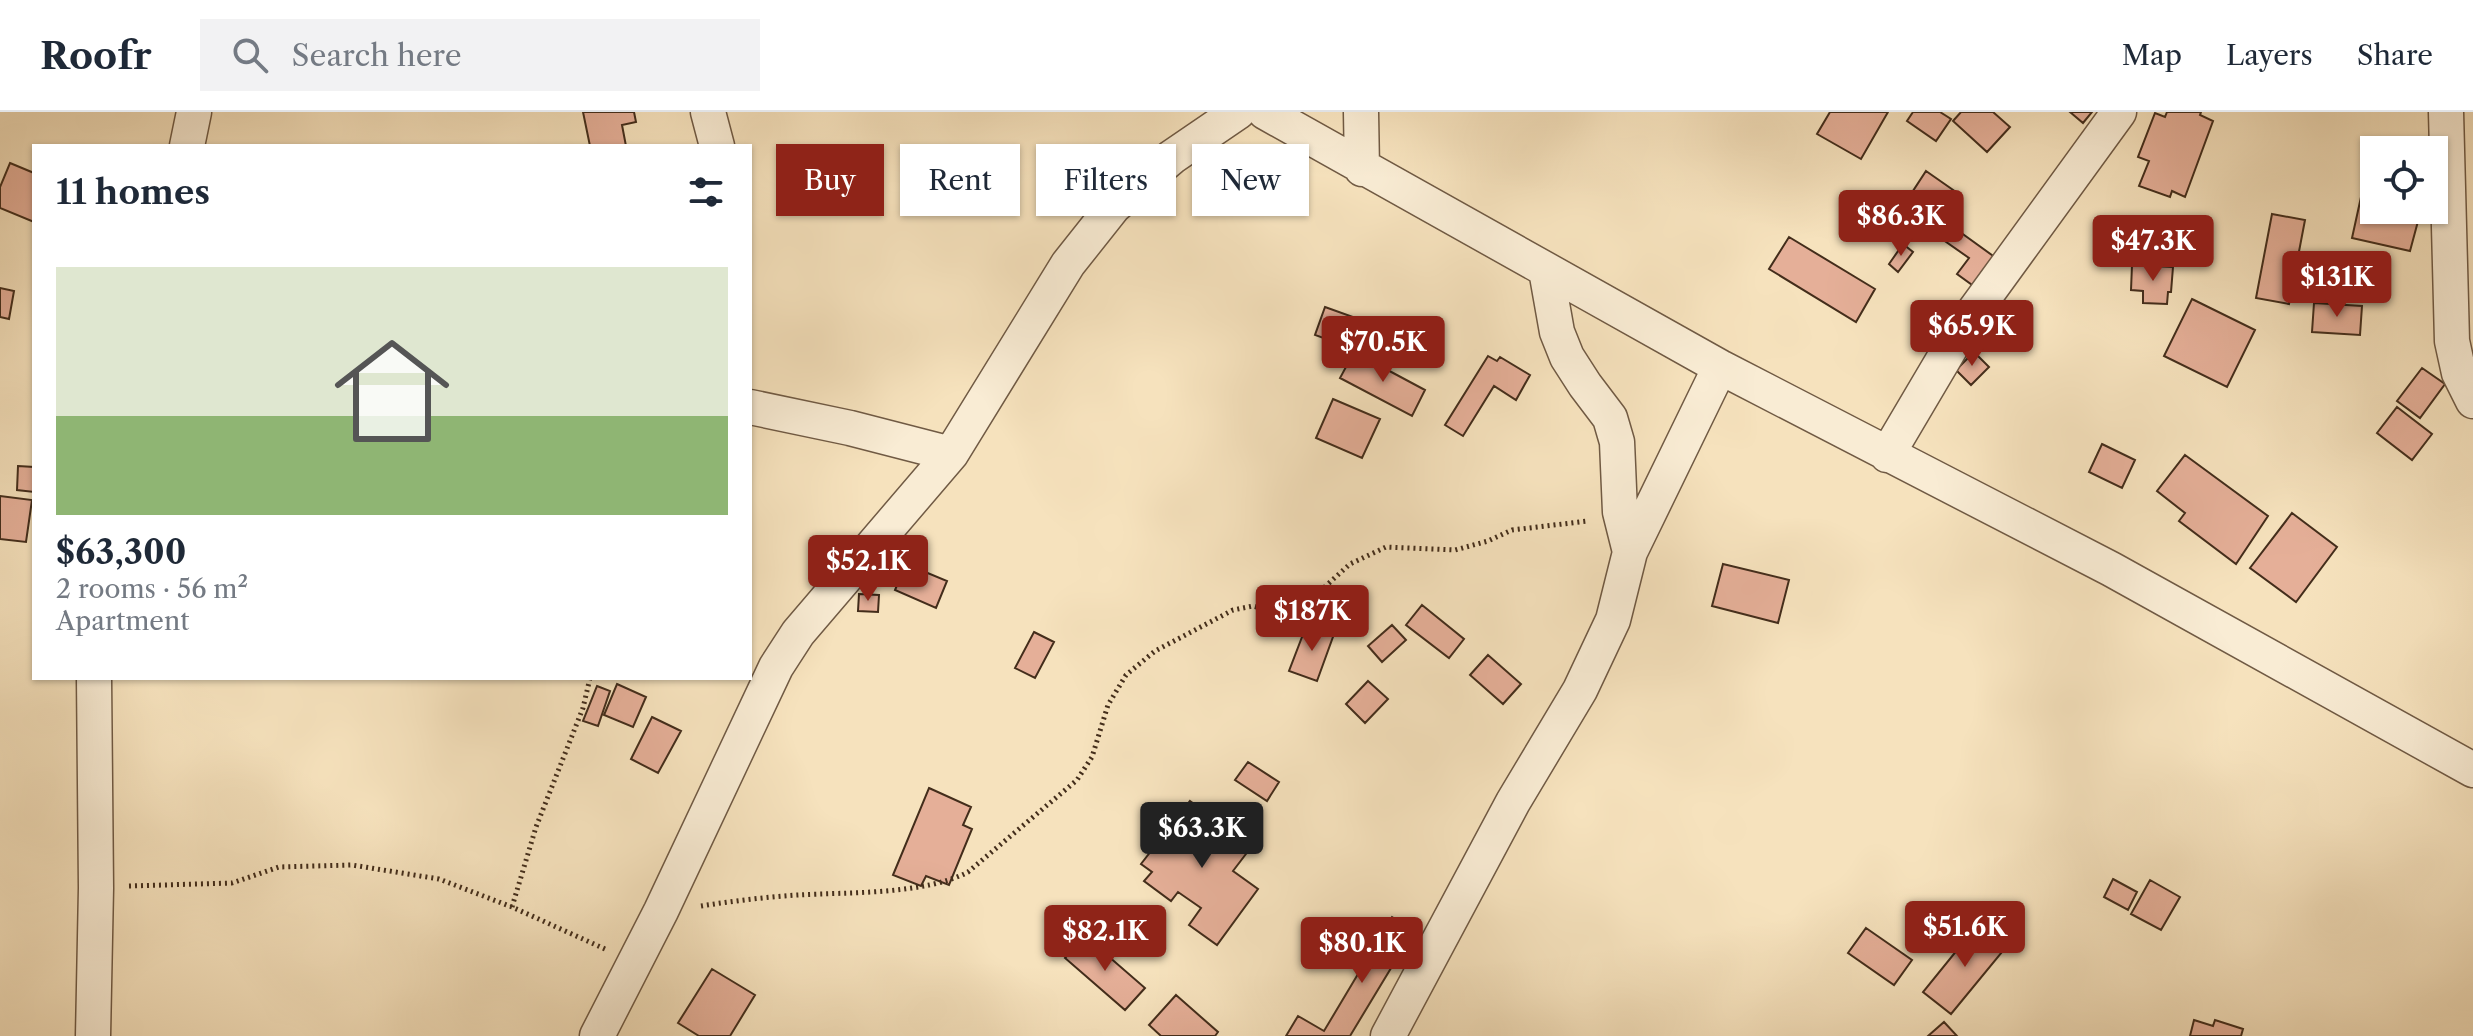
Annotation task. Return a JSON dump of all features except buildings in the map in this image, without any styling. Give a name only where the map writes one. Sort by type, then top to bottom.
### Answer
[{"type":"street","points":[[187,144],[194,112]]},
{"type":"street","points":[[708,112],[716,144]]},
{"type":"street","points":[[597,1036],[661,911],[776,667],[798,633],[951,454],[1068,264],[1114,206],[1172,157],[1238,112]]},
{"type":"street","points":[[1265,112],[1720,367],[2111,569],[2473,770]]},
{"type":"street","points":[[1361,112],[1362,169]]},
{"type":"street","points":[[1887,455],[1962,328],[2119,112]]},
{"type":"street","points":[[2446,112],[2452,341],[2459,373],[2473,401]]},
{"type":"street","points":[[1546,270],[1557,332],[1567,357],[1610,418],[1617,442],[1620,512],[1630,552]]},
{"type":"street","points":[[1388,1036],[1513,802],[1580,690],[1613,620],[1630,552],[1720,367]]},
{"type":"street","points":[[752,407],[951,454]]},
{"type":"street","points":[[93,1036],[96,888],[94,680]]},
{"type":"path","points":[[661,911],[746,899],[857,892],[951,880],[968,872],[1077,780],[1092,757],[1108,705],[1126,675],[1155,651],[1233,610],[1253,606],[1272,611],[1292,611],[1307,603],[1350,564],[1386,547],[1455,550],[1488,541],[1512,530],[1582,522],[1620,512]]},
{"type":"path","points":[[512,907],[536,827],[583,708],[590,680]]},
{"type":"path","points":[[96,888],[185,882],[232,883],[279,867],[352,865],[439,879],[512,907],[634,962]]}]
